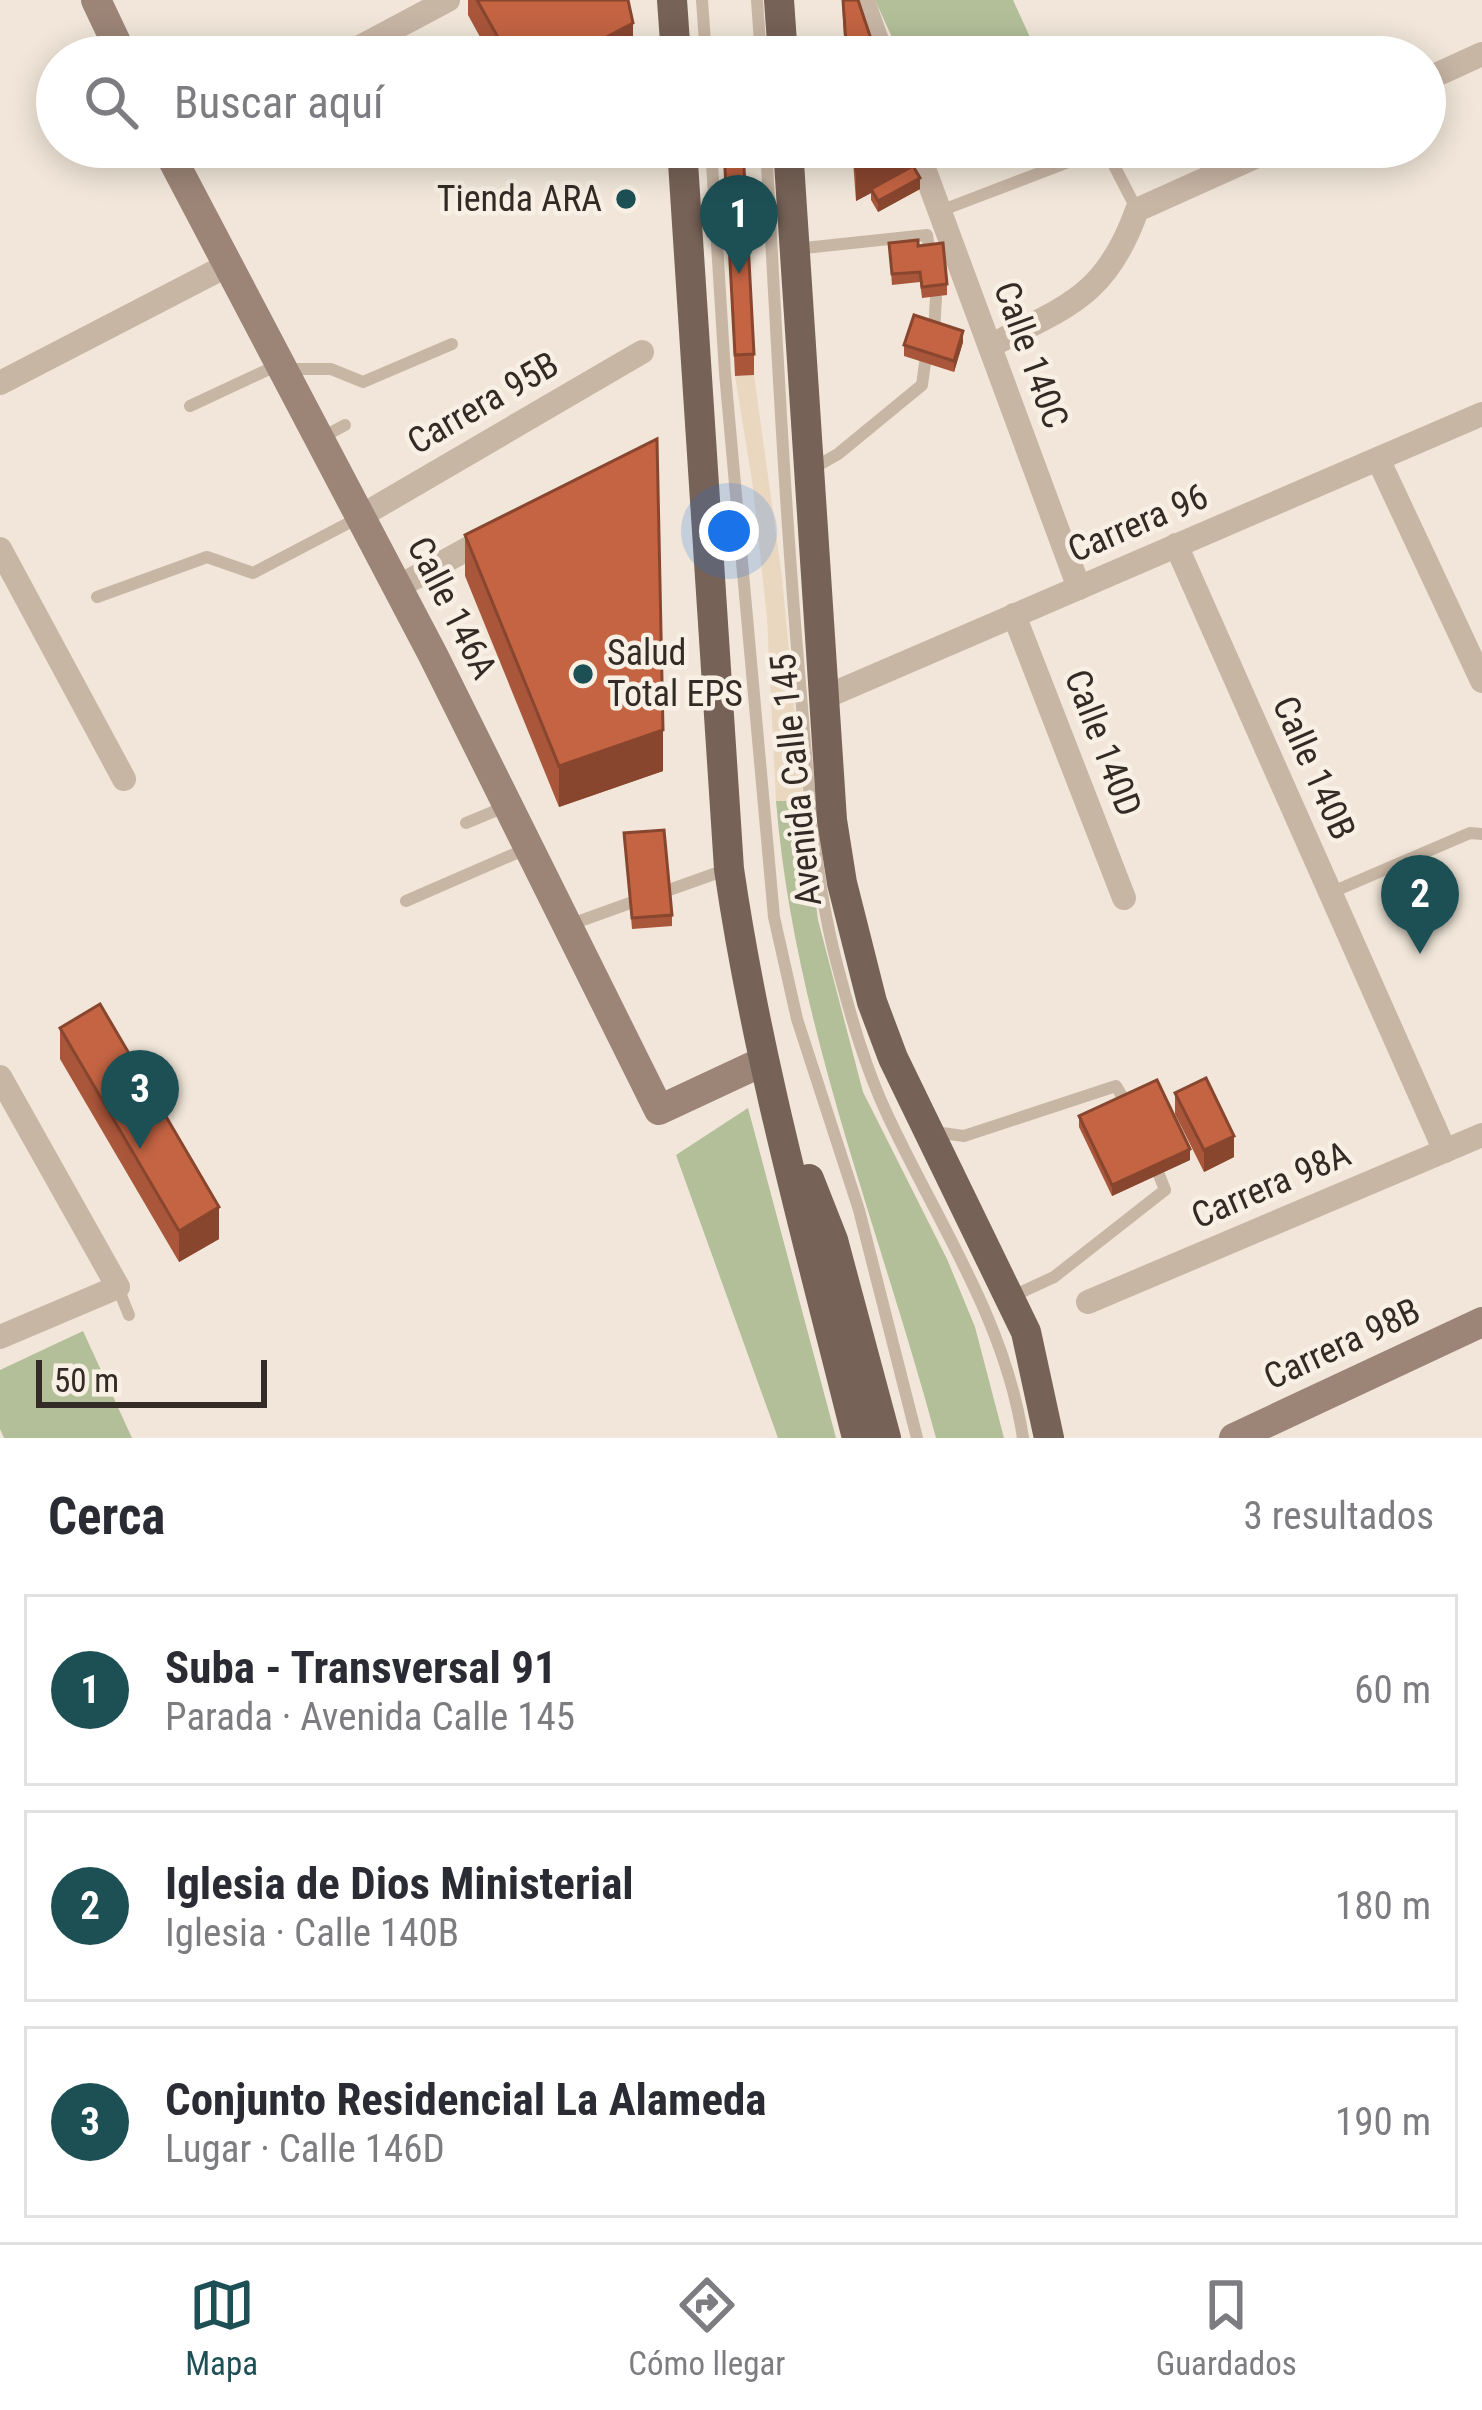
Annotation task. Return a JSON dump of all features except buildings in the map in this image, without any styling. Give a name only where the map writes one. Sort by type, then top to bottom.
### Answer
[{"type":"main road","points":[[672,0],[675,36]]},
{"type":"main road","points":[[779,0],[782,36]]},
{"type":"main road","name":"Avenida Calle 145","points":[[683,168],[729,869],[764,1061],[857,1438]]},
{"type":"main road","name":"Avenida Calle 145","points":[[789,168],[832,820],[857,950],[893,1058],[1026,1332],[1049,1438]]},
{"type":"main road","points":[[764,1061],[832,1240],[886,1438]]},
{"type":"street","points":[[96,0],[113,36]]},
{"type":"street","points":[[380,36],[448,0]]},
{"type":"street","points":[[862,1],[875,36]]},
{"type":"street","points":[[1446,70],[1482,54]]},
{"type":"street","name":"Calle 146A","points":[[179,168],[280,364],[332,432],[361,516],[659,1110],[764,1061]]},
{"type":"street","name":"Calle 140C","points":[[924,168],[1078,588]]},
{"type":"street","points":[[990,346],[1068,305],[1106,275],[1124,247],[1137,210],[1230,168]]},
{"type":"street","points":[[0,383],[228,265]]},
{"type":"street","name":"Carrera 95B","points":[[361,516],[642,352]]},
{"type":"street","name":"Carrera 96","points":[[823,698],[1482,414]]},
{"type":"street","points":[[1378,459],[1482,681]]},
{"type":"street","points":[[398,587],[523,518]]},
{"type":"street","name":"Calle 140B","points":[[1176,545],[1445,1151]]},
{"type":"street","points":[[0,549],[124,779]]},
{"type":"street","name":"Calle 140D","points":[[1014,615],[1124,898]]},
{"type":"street","points":[[0,1077],[118,1287],[0,1337]]},
{"type":"street","name":"Carrera 98A","points":[[1088,1302],[1482,1135]]},
{"type":"street","name":"Carrera 98B","points":[[1234,1438],[1482,1322]]},
{"type":"lane","points":[[702,0],[705,36]]},
{"type":"lane","points":[[758,0],[759,36]]},
{"type":"lane","points":[[712,168],[725,374],[774,917],[797,1018],[859,1210],[917,1438]]},
{"type":"lane","points":[[767,168],[790,564],[816,866],[836,961],[868,1068],[987,1310],[1023,1438]]},
{"type":"lane","points":[[940,211],[1053,168]]},
{"type":"lane","points":[[1115,168],[1137,210]]},
{"type":"lane","points":[[795,249],[927,235],[930,255]]},
{"type":"lane","points":[[934,333],[936,297]]},
{"type":"lane","points":[[190,406],[280,364],[284,369],[331,369],[363,382],[452,344]]},
{"type":"lane","points":[[809,471],[838,454],[922,385],[925,363]]},
{"type":"lane","points":[[97,598],[207,557],[253,574],[361,516]]},
{"type":"lane","points":[[466,823],[508,805]]},
{"type":"lane","points":[[1330,893],[1470,833],[1482,834]]},
{"type":"lane","points":[[406,901],[529,848]]},
{"type":"lane","points":[[669,890],[729,869]]},
{"type":"lane","points":[[567,926],[630,904]]},
{"type":"lane","points":[[927,1131],[964,1136],[1116,1087],[1126,1103]]},
{"type":"lane","points":[[1010,1298],[1054,1276],[1166,1190],[1158,1172]]},
{"type":"lane","points":[[118,1287],[130,1315]]},
{"type":"green space","points":[[875,0],[1013,0],[1029,36],[891,36]]},
{"type":"green space","points":[[803,800],[818,920],[863,1092],[947,1259],[975,1327],[1004,1438],[936,1438],[841,1122],[801,964],[776,801]]},
{"type":"green space","points":[[748,1108],[836,1438],[778,1438],[676,1155]]},
{"type":"green space","points":[[83,1331],[132,1438],[4,1438],[0,1370]]},
{"type":"shaded area","points":[[754,375],[782,577],[803,800],[776,801],[767,618],[735,376]]},
{"type":"place","name":"Tienda ARA","points":[[626,199]]},
{"type":"place","name":"Suba - Transversal 91","points":[[739,274]]},
{"type":"place","name":"Salud Total EPS","points":[[583,674]]},
{"type":"place","name":"Iglesia de Dios Ministerial","points":[[1420,954]]},
{"type":"place","name":"Conjunto Residencial La Alameda","points":[[140,1149]]}]
